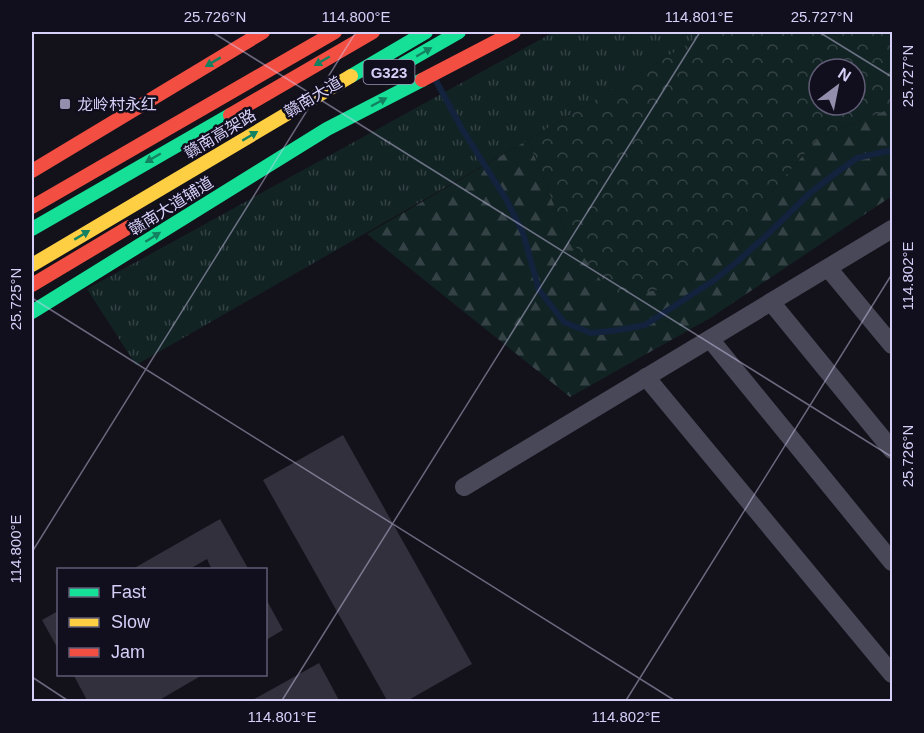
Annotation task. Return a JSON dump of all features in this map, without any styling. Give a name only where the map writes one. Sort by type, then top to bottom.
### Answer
[{"type":"main road","points":[[32,171],[263,32]]},
{"type":"main road","points":[[32,207],[335,32]]},
{"type":"main road","name":"赣南高架路","points":[[32,229],[373,32]]},
{"type":"main road","name":"赣南高架路","points":[[32,265],[426,32]]},
{"type":"main road","name":"G323","points":[[389,72],[459,32]]},
{"type":"main road","name":"赣南大道辅道","points":[[32,312],[327,129],[514,32]]},
{"type":"main road","points":[[32,285],[144,217]]},
{"type":"street","points":[[464,487],[892,229]]},
{"type":"street","points":[[828,268],[892,345]]},
{"type":"street","points":[[771,302],[892,450]]},
{"type":"street","points":[[710,339],[892,562]]},
{"type":"street","points":[[646,377],[892,674]]},
{"type":"green space","points":[[554,32],[708,32],[528,140],[136,365],[87,289]]},
{"type":"green space","points":[[708,32],[892,32],[892,108],[820,136],[714,257],[668,288],[614,298],[565,232],[528,140]]},
{"type":"green space","points":[[892,108],[892,196],[712,317],[570,397],[367,234],[528,140],[565,232],[714,257],[820,136]]},
{"type":"building","points":[[343,435],[472,664],[405,702],[388,702],[263,480]]},
{"type":"building","points":[[220,519],[248,568],[211,568],[207,559],[191,568],[134,568]]},
{"type":"building","points":[[267,601],[283,630],[267,639]]},
{"type":"building","points":[[57,612],[57,647],[42,620]]},
{"type":"building","points":[[319,663],[340,702],[249,702]]},
{"type":"building","points":[[74,676],[201,676],[156,702],[88,702]]},
{"type":"waterway","points":[[435,79],[462,129],[506,199],[523,233],[539,290],[564,322],[591,333],[645,325],[713,281],[767,235],[810,193],[857,158],[892,150]]},
{"type":"traffic: fast","points":[[351,76],[426,32]]},
{"type":"traffic: fast","points":[[403,64],[459,32]]},
{"type":"traffic: fast","points":[[32,312],[327,129],[422,80]]},
{"type":"traffic: fast","points":[[32,229],[230,115]]},
{"type":"traffic: slow","points":[[32,265],[351,76]]},
{"type":"traffic: jam","points":[[32,171],[263,32]]},
{"type":"traffic: jam","points":[[32,207],[335,32]]},
{"type":"traffic: jam","points":[[230,115],[373,32]]},
{"type":"traffic: jam","points":[[422,80],[514,32]]},
{"type":"traffic: jam","points":[[32,285],[129,227]]},
{"type":"place","name":"龙岭村永红","points":[[65,104]]}]
